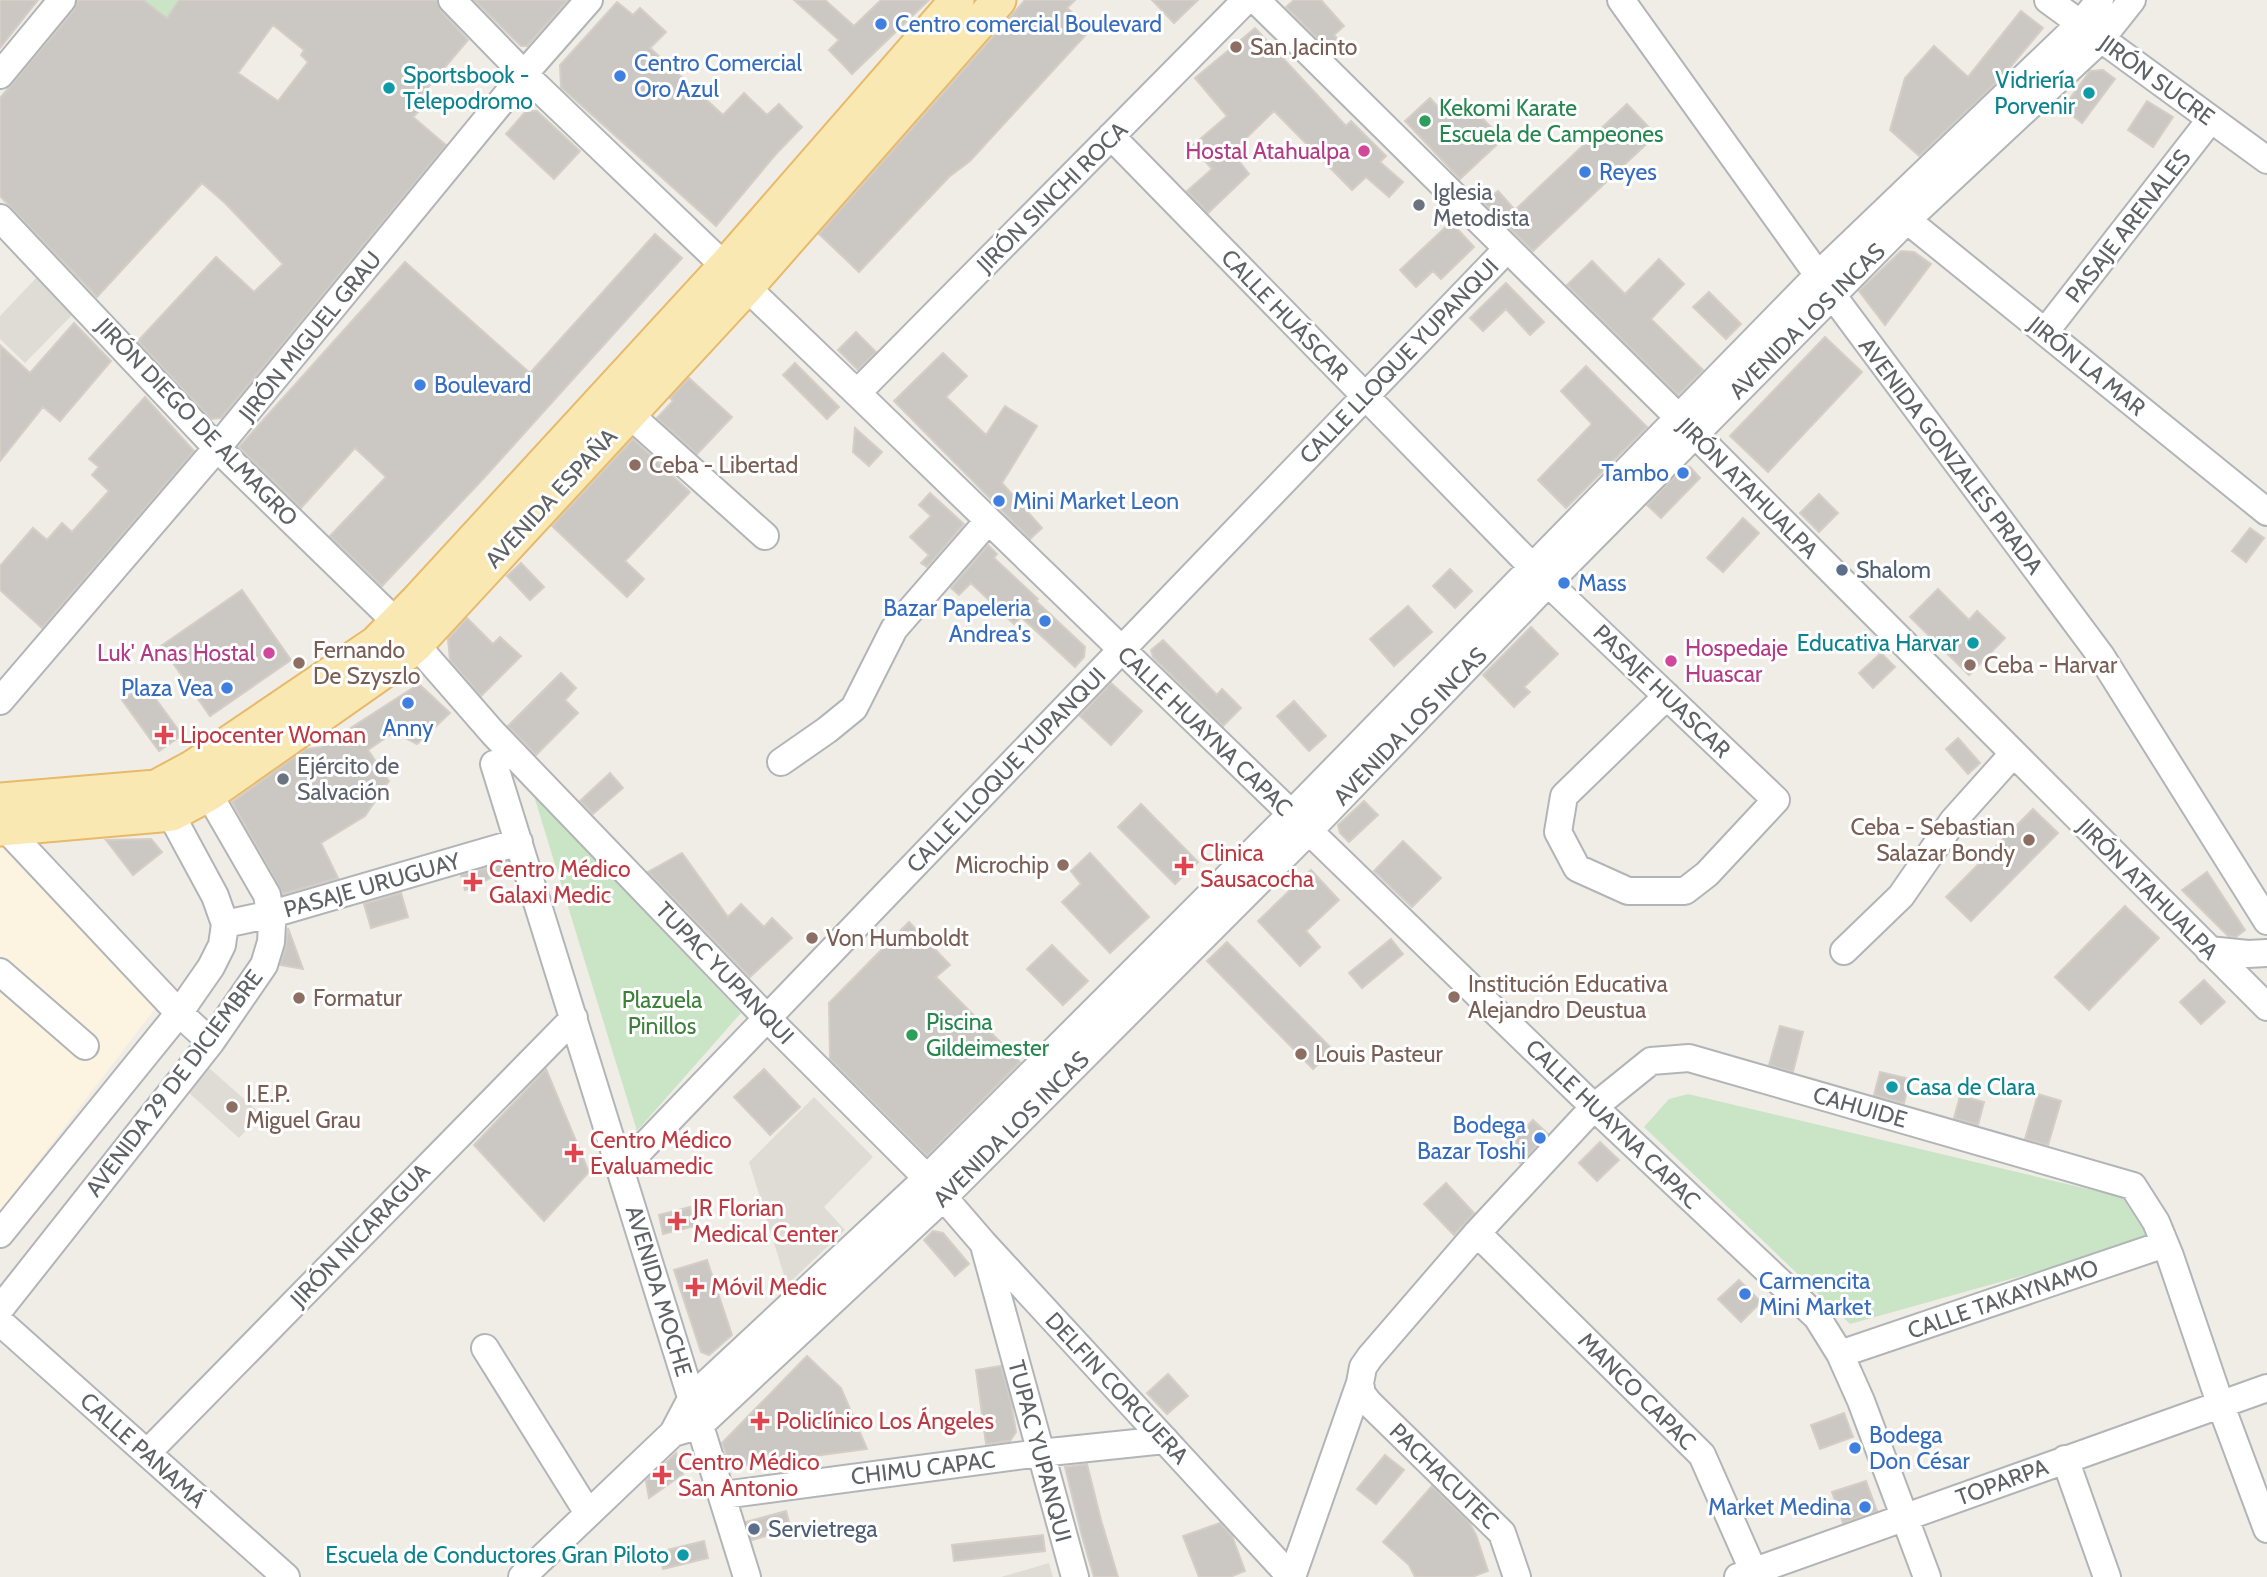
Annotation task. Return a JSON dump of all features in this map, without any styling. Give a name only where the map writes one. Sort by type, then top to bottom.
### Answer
[{"type":"main road","name":"AVENIDA ESPAÑA","points":[[2,819],[164,801],[201,781],[376,643],[406,634],[629,414],[957,0]]},
{"type":"main road","name":"AVENIDA ESPAÑA","points":[[406,634],[736,276],[999,0]]},
{"type":"street","points":[[0,75],[62,0]]},
{"type":"street","name":"CALLE HUAYNA CAPAC","points":[[452,0],[524,75],[858,393],[1594,1107],[1817,1317],[1840,1354],[1861,1401],[1927,1577]]},
{"type":"street","name":"JIRÓN MIGUEL GRAU","points":[[0,701],[217,448],[253,419],[524,75],[589,0]]},
{"type":"street","name":"JIRÓN SINCHI ROCA","points":[[858,393],[1246,0]]},
{"type":"street","name":"JIRÓN ATAHUALPA","points":[[1256,0],[1687,426],[2267,1007]]},
{"type":"street","name":"AVENIDA GONZALES PRADA","points":[[1621,0],[1826,285],[2101,656],[2267,921]]},
{"type":"street","name":"JIRÓN SUCRE","points":[[2048,0],[2267,160]]},
{"type":"street","name":"AVENIDA LOS INCAS","points":[[1826,285],[1907,220],[2091,32],[2100,0]]},
{"type":"street","name":"AVENIDA LOS INCAS","points":[[673,1433],[700,1425],[1300,823],[1826,285],[2091,32],[2132,0]]},
{"type":"street","name":"PASAJE ARENALES","points":[[2045,332],[2211,119]]},
{"type":"street","name":"CALLE HUÁSCAR","points":[[1111,136],[1540,575]]},
{"type":"street","name":"JIRÓN DIEGO DE ALMAGRO","points":[[0,218],[217,448],[406,634]]},
{"type":"street","name":"JIRÓN LA MAR","points":[[1907,220],[2267,512]]},
{"type":"street","name":"CALLE LLOQUE YUPANQUI","points":[[621,1170],[1507,249]]},
{"type":"street","points":[[629,414],[765,536]]},
{"type":"street","points":[[781,762],[854,708],[894,629],[988,521]]},
{"type":"street","name":"PASAJE HUASCAR","points":[[1540,575],[1667,696],[1776,800],[1707,874],[1685,891],[1628,891],[1577,869],[1559,832],[1564,796],[1667,696]]},
{"type":"street","name":"TUPAC YUPANQUI","points":[[406,634],[493,733],[935,1188]]},
{"type":"street","points":[[1844,951],[1901,896],[1953,821],[2013,754]]},
{"type":"street","name":"AVENIDA MOCHE","points":[[494,764],[747,1577]]},
{"type":"street","name":"AVENIDA 29 DE DICIEMBRE","points":[[0,1309],[211,1042],[264,965],[271,942],[272,914],[267,895],[201,781]]},
{"type":"street","points":[[164,801],[215,896],[225,924]]},
{"type":"street","points":[[2,819],[179,1013],[211,1042]]},
{"type":"street","name":"PASAJE URUGUAY","points":[[225,924],[272,914],[519,842]]},
{"type":"street","name":"AVENIDA 29 DE DICIEMBRE","points":[[0,1234],[179,1013],[211,967],[222,945],[225,924]]},
{"type":"street","points":[[2209,950],[2267,953]]},
{"type":"street","points":[[0,972],[85,1046]]},
{"type":"street","name":"JIRÓN NICARAGUA","points":[[147,1453],[574,1017]]},
{"type":"street","name":"CAHUIDE","points":[[1292,1577],[1360,1383],[1363,1367],[1370,1357],[1477,1233],[1594,1107],[1651,1061],[1689,1058],[2133,1186],[2156,1222],[2165,1244],[2267,1529]]},
{"type":"street","name":"AVENIDA LOS INCAS","points":[[527,1575],[673,1433],[692,1397],[935,1188]]},
{"type":"street","name":"DELFIN CORCUERA","points":[[935,1188],[1292,1577]]},
{"type":"street","name":"MANCO CAPAC","points":[[1477,1233],[1702,1455],[1749,1575]]},
{"type":"street","name":"TUPAC YUPANQUI","points":[[984,1244],[1075,1577]]},
{"type":"street","name":"CALLE TAKAYNAMO","points":[[1840,1354],[2165,1244]]},
{"type":"street","name":"CALLE PANAMÁ","points":[[0,1322],[286,1577]]},
{"type":"street","points":[[485,1348],[588,1513]]},
{"type":"street","name":"PACHACUTEC","points":[[1360,1383],[1362,1394],[1369,1403],[1502,1533],[1517,1577]]},
{"type":"street","name":"TOPARPA","points":[[1749,1575],[2267,1388]]},
{"type":"street","name":"CHIMU CAPAC","points":[[723,1495],[1040,1453],[1165,1440]]},
{"type":"street","points":[[2065,1459],[2107,1577]]},
{"type":"shaded area","points":[[37,277],[74,313],[25,363],[0,339],[0,316]]},
{"type":"shaded area","points":[[0,843],[158,1005],[0,1211]]},
{"type":"shaded area","name":"I.E.P. Miguel Grau","points":[[208,1067],[261,1114],[239,1138],[188,1092]]},
{"type":"shaded area","points":[[814,1097],[873,1157],[824,1207],[845,1230],[787,1285],[749,1162]]},
{"type":"shaded area","points":[[1049,1563],[1053,1577],[1001,1577]]},
{"type":"green space","points":[[143,0],[179,0],[167,18]]},
{"type":"green space","name":"Plazuela Pinillos","points":[[534,796],[741,1013],[637,1131]]},
{"type":"green space","points":[[1688,1094],[2122,1197],[2150,1240],[1850,1324],[1644,1127],[1669,1099]]},
{"type":"building","points":[[0,0],[38,0],[0,48]]},
{"type":"building","points":[[78,0],[143,0],[167,18],[179,0],[437,0],[441,11],[468,40],[413,105],[419,111],[413,117],[446,145],[221,418],[211,419],[138,341],[216,257],[254,292],[283,264],[225,203],[202,183],[97,297],[0,196],[0,98],[74,10]],"holes":[[[273,25],[304,50],[301,55],[308,62],[278,101],[238,73]]]},
{"type":"building","points":[[474,0],[568,0],[527,46],[521,46]]},
{"type":"building","points":[[794,0],[825,0],[854,26],[881,0],[929,0],[852,74],[829,50],[839,40]]},
{"type":"building","points":[[1025,0],[1075,0],[1067,8],[1091,29],[970,161],[949,177],[859,272],[819,234]]},
{"type":"building","points":[[1152,0],[1198,0],[1174,23]]},
{"type":"building","points":[[1294,0],[1321,0],[1344,26],[1334,35],[1346,48],[1336,57],[1286,7]]},
{"type":"building","points":[[617,2],[633,15],[640,8],[666,32],[650,48],[723,115],[744,93],[767,115],[779,104],[802,127],[716,226],[561,87],[560,65]]},
{"type":"building","points":[[2021,11],[2043,28],[2002,77],[1919,156],[1890,130],[1905,78],[1934,46],[1968,77]]},
{"type":"building","points":[[1255,28],[1346,126],[1351,121],[1386,156],[1380,162],[1403,182],[1389,197],[1366,177],[1352,190],[1274,111],[1232,152],[1249,174],[1208,213],[1187,191],[1212,169],[1192,146],[1227,116],[1195,78]]},
{"type":"building","name":"Vidriería Porvenir","points":[[2103,70],[2115,79],[2082,123],[2063,108],[2090,71]]},
{"type":"building","points":[[1430,98],[1448,118],[1466,102],[1503,139],[1460,179],[1405,121]]},
{"type":"building","points":[[2147,101],[2173,117],[2153,147],[2128,130]]},
{"type":"building","name":"Reyes","points":[[1627,104],[1656,135],[1533,251],[1484,203],[1498,191],[1515,210]]},
{"type":"building","points":[[526,111],[537,111],[580,151],[554,179],[506,134]]},
{"type":"building","points":[[1451,222],[1474,247],[1441,279],[1433,271],[1416,287],[1400,270]]},
{"type":"building","name":"Boulevard","points":[[655,234],[682,258],[483,479],[382,586],[330,536],[386,477],[355,448],[301,508],[239,447],[405,262],[530,373]]},
{"type":"building","points":[[1901,251],[1914,252],[1931,264],[1885,325],[1859,291]]},
{"type":"building","points":[[1659,259],[1684,284],[1651,319],[1703,370],[1678,395],[1567,285],[1592,261],[1625,294]]},
{"type":"building","points":[[1506,283],[1544,322],[1530,335],[1506,309],[1483,331],[1470,318]]},
{"type":"building","points":[[1709,292],[1741,324],[1726,339],[1693,307]]},
{"type":"building","points":[[74,323],[111,361],[60,421],[43,407],[0,461],[0,345],[30,373]]},
{"type":"building","points":[[856,332],[876,352],[858,370],[838,350]]},
{"type":"building","points":[[1825,337],[1862,372],[1768,472],[1730,436]]},
{"type":"building","points":[[943,353],[967,376],[946,397],[986,435],[1005,406],[1037,426],[1002,483],[1042,528],[1030,539],[894,401]]},
{"type":"building","points":[[795,363],[839,407],[827,419],[783,375]]},
{"type":"building","points":[[1586,366],[1647,427],[1566,508],[1538,480],[1592,424],[1561,391]]},
{"type":"building","points":[[689,378],[732,417],[697,454],[657,418],[673,401],[670,398]]},
{"type":"building","points":[[145,397],[194,451],[42,628],[0,590],[0,566],[33,528],[47,540],[62,523],[72,532],[109,491],[92,475],[99,467],[89,459]]},
{"type":"building","points":[[855,428],[882,452],[869,466],[853,452]]},
{"type":"building","points":[[633,439],[690,492],[625,561],[644,579],[627,597],[552,526]]},
{"type":"building","points":[[1685,466],[1690,467],[1700,478],[1661,518],[1647,505]]},
{"type":"building","points":[[930,493],[964,524],[927,567],[921,563],[929,555],[910,537],[931,516],[919,505]]},
{"type":"building","points":[[1819,494],[1838,513],[1819,532],[1800,513]]},
{"type":"building","points":[[1743,518],[1759,533],[1723,572],[1707,558]]},
{"type":"building","points":[[2250,528],[2264,538],[2246,562],[2232,551]]},
{"type":"building","points":[[988,545],[997,554],[994,558],[1085,647],[1084,657],[1075,667],[1021,617],[1014,624],[971,583],[959,595],[951,588]]},
{"type":"building","points":[[521,563],[544,587],[530,600],[507,576]]},
{"type":"building","points":[[1450,569],[1472,591],[1455,608],[1433,586]]},
{"type":"building","points":[[1938,589],[1969,620],[1977,611],[2005,638],[1969,675],[1910,617]]},
{"type":"building","points":[[242,590],[291,660],[210,716],[161,646]]},
{"type":"building","points":[[1408,606],[1432,632],[1394,666],[1370,639]]},
{"type":"building","points":[[467,618],[493,644],[500,637],[521,656],[481,696],[450,660],[448,639]]},
{"type":"building","points":[[1531,627],[1558,654],[1524,687],[1530,692],[1514,707],[1483,675]]},
{"type":"building","points":[[1163,640],[1217,695],[1222,689],[1241,708],[1223,726],[1153,657],[1151,650]]},
{"type":"building","points":[[1881,653],[1895,667],[1873,688],[1859,673]]},
{"type":"building","points":[[561,673],[576,688],[565,700],[578,713],[536,755],[508,726]]},
{"type":"building","points":[[1111,683],[1142,711],[1111,745],[1080,716]]},
{"type":"building","points":[[145,684],[182,735],[159,751],[122,700]]},
{"type":"building","points":[[419,684],[450,713],[417,744],[394,732],[368,750],[389,781],[365,816],[321,843],[338,878],[283,894],[232,802],[306,749],[321,747]]},
{"type":"building","points":[[1294,701],[1326,736],[1309,751],[1277,716]]},
{"type":"building","points":[[1958,738],[1980,763],[1968,774],[1946,749]]},
{"type":"building","points":[[610,773],[623,788],[593,814],[580,801]]},
{"type":"building","points":[[1364,801],[1378,815],[1349,842],[1340,833],[1338,825]]},
{"type":"building","points":[[1141,804],[1198,862],[1175,884],[1118,827]]},
{"type":"building","points":[[2033,809],[2058,833],[1971,921],[1946,897]]},
{"type":"building","points":[[151,839],[162,852],[133,875],[106,840]]},
{"type":"building","points":[[1403,841],[1441,878],[1412,907],[1374,871]]},
{"type":"building","points":[[682,853],[728,917],[741,904],[764,927],[772,918],[792,938],[750,977],[648,872]]},
{"type":"building","points":[[1090,853],[1149,917],[1110,953],[1062,902],[1081,884],[1071,871]]},
{"type":"building","name":"Centro Médico Galaxi Medic","points":[[508,862],[510,869],[465,890],[461,875]]},
{"type":"building","points":[[1311,870],[1339,900],[1306,931],[1320,947],[1300,966],[1258,921]]},
{"type":"building","points":[[2207,872],[2245,930],[2236,937],[2228,936],[2182,890]]},
{"type":"building","points":[[401,893],[408,917],[371,928],[364,904]]},
{"type":"building","points":[[2125,906],[2159,938],[2089,1010],[2055,977]]},
{"type":"building","name":"Piscina Gildeimester","points":[[909,922],[950,965],[936,977],[1020,1062],[927,1156],[830,1059],[829,1003]]},
{"type":"building","points":[[288,928],[303,969],[280,965]]},
{"type":"building","points":[[1391,939],[1403,954],[1362,988],[1349,973]]},
{"type":"building","points":[[1227,942],[1333,1050],[1313,1069],[1207,961]]},
{"type":"building","points":[[1052,945],[1088,981],[1063,1005],[1027,969]]},
{"type":"building","points":[[2204,980],[2225,1002],[2201,1024],[2180,1002]]},
{"type":"building","points":[[1780,1026],[1803,1032],[1793,1072],[1769,1065]]},
{"type":"building","points":[[546,1069],[589,1172],[544,1221],[474,1145]]},
{"type":"building","points":[[764,1069],[800,1107],[770,1135],[734,1097]]},
{"type":"building","name":"Casa de Clara","points":[[1880,1072],[1910,1079],[1904,1103],[1874,1095]]},
{"type":"building","points":[[2038,1094],[2061,1101],[2048,1145],[2025,1139]]},
{"type":"building","points":[[1960,1096],[1984,1102],[1978,1125],[1954,1118]]},
{"type":"building","points":[[1533,1120],[1548,1134],[1520,1163],[1505,1148]]},
{"type":"building","points":[[1600,1142],[1619,1160],[1597,1181],[1579,1163]]},
{"type":"building","points":[[1446,1183],[1474,1213],[1454,1235],[1424,1204]]},
{"type":"building","name":"JR Florian Medical Center","points":[[690,1207],[695,1226],[663,1234],[659,1215]]},
{"type":"building","points":[[933,1231],[943,1233],[969,1264],[955,1276],[924,1240]]},
{"type":"building","points":[[707,1260],[732,1335],[709,1355],[701,1352],[674,1270]]},
{"type":"building","points":[[1739,1280],[1761,1302],[1741,1322],[1718,1299]]},
{"type":"building","points":[[807,1356],[841,1388],[867,1449],[731,1467],[722,1443]]},
{"type":"building","points":[[1001,1366],[1016,1432],[1010,1441],[986,1444],[976,1370]]},
{"type":"building","points":[[1168,1374],[1188,1396],[1167,1414],[1147,1393]]},
{"type":"building","points":[[1844,1413],[1853,1437],[1820,1449],[1811,1425]]},
{"type":"building","points":[[676,1453],[683,1474],[649,1498],[646,1481]]},
{"type":"building","points":[[1385,1455],[1404,1470],[1376,1504],[1357,1489]]},
{"type":"building","points":[[1087,1464],[1118,1577],[1094,1577],[1082,1536],[1065,1467]]},
{"type":"building","points":[[1866,1481],[1877,1511],[1843,1523],[1832,1492]]},
{"type":"building","points":[[1432,1486],[1469,1522],[1488,1571],[1472,1577],[1415,1577],[1409,1565],[1383,1542]]},
{"type":"building","points":[[786,1511],[791,1529],[752,1540],[746,1522]]},
{"type":"building","points":[[1220,1523],[1232,1536],[1245,1571],[1230,1577],[1199,1577],[1183,1536]]},
{"type":"building","points":[[1043,1535],[1045,1551],[954,1561],[952,1545]]},
{"type":"building","name":"Escuela de Conductores Gran Piloto","points":[[704,1541],[708,1558],[663,1569],[659,1552]]},
{"type":"place","name":"Centro comercial Boulevard","points":[[881,24]]},
{"type":"place","name":"San Jacinto","points":[[1236,47]]},
{"type":"place","name":"Centro Comercial Oro Azul","points":[[620,76]]},
{"type":"place","name":"Sportsbook - Telepodromo","points":[[389,88]]},
{"type":"place","name":"Vidriería Porvenir","points":[[2089,93]]},
{"type":"place","name":"Kekomi Karate Escuela de Campeones","points":[[1425,121]]},
{"type":"place","name":"Hostal Atahualpa","points":[[1364,151]]},
{"type":"place","name":"Reyes","points":[[1585,172]]},
{"type":"place","name":"Iglesia Metodista","points":[[1419,205]]},
{"type":"place","name":"Boulevard","points":[[420,385]]},
{"type":"place","name":"Ceba - Libertad","points":[[635,465]]},
{"type":"place","name":"Tambo","points":[[1683,473]]},
{"type":"place","name":"Mini Market Leon","points":[[999,501]]},
{"type":"place","name":"Shalom","points":[[1842,570]]},
{"type":"place","name":"Mass","points":[[1564,583]]},
{"type":"place","name":"Bazar Papeleria Andrea's","points":[[1045,621]]},
{"type":"place","name":"Educativa Harvar","points":[[1973,643]]},
{"type":"place","name":"Luk' Anas Hostal","points":[[269,653]]},
{"type":"place","name":"Hospedaje Huascar","points":[[1671,661]]},
{"type":"place","name":"Fernando De Szyszlo","points":[[299,663]]},
{"type":"place","name":"Ceba - Harvar","points":[[1970,665]]},
{"type":"place","name":"Plaza Vea","points":[[227,688]]},
{"type":"place","name":"Anny","points":[[408,703]]},
{"type":"place","name":"Lipocenter Woman","points":[[164,735]]},
{"type":"place","name":"Ejército de Salvación","points":[[283,779]]},
{"type":"place","name":"Ceba - Sebastian Salazar Bondy","points":[[2029,840]]},
{"type":"place","name":"Microchip","points":[[1063,865]]},
{"type":"place","name":"Clinica Sausacocha","points":[[1184,866]]},
{"type":"place","name":"Centro Médico Galaxi Medic","points":[[473,882]]},
{"type":"place","name":"Von Humboldt","points":[[812,938]]},
{"type":"place","name":"Institución Educativa Alejandro Deustua","points":[[1454,997]]},
{"type":"place","name":"Formatur","points":[[299,998]]},
{"type":"place","name":"Piscina Gildeimester","points":[[912,1035]]},
{"type":"place","name":"Louis Pasteur","points":[[1301,1054]]},
{"type":"place","name":"Casa de Clara","points":[[1892,1087]]},
{"type":"place","name":"I.E.P. Miguel Grau","points":[[232,1107]]},
{"type":"place","name":"Bodega Bazar Toshi","points":[[1540,1138]]},
{"type":"place","name":"Centro Médico Evaluamedic","points":[[574,1153]]},
{"type":"place","name":"JR Florian Medical Center","points":[[677,1221]]},
{"type":"place","name":"Móvil Medic","points":[[695,1287]]},
{"type":"place","name":"Carmencita Mini Market","points":[[1745,1294]]},
{"type":"place","name":"Policlínico Los Ángeles","points":[[760,1421]]},
{"type":"place","name":"Bodega Don César","points":[[1855,1448]]},
{"type":"place","name":"Centro Médico San Antonio","points":[[662,1475]]},
{"type":"place","name":"Market Medina","points":[[1865,1507]]},
{"type":"place","name":"Servietrega","points":[[754,1529]]},
{"type":"place","name":"Escuela de Conductores Gran Piloto","points":[[683,1555]]}]
